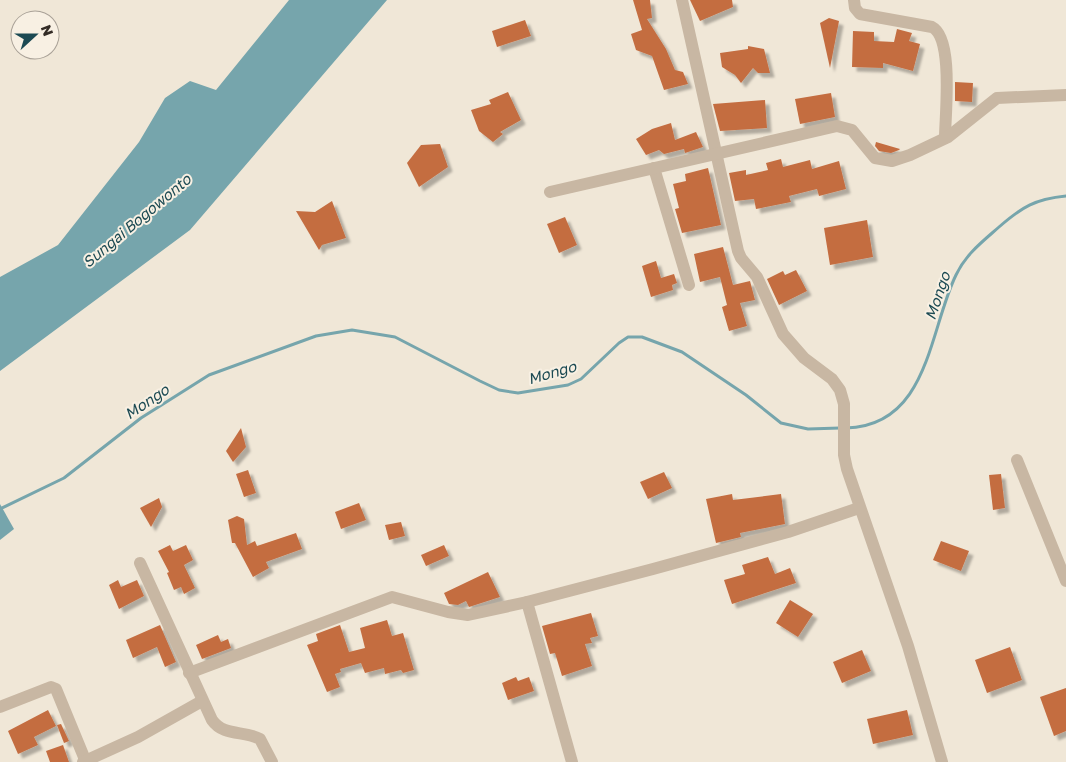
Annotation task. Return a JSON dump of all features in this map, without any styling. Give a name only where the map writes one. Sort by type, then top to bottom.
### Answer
[{"type":"street","points":[[682,0],[741,258],[757,277],[783,334],[804,358],[832,379],[840,390],[844,404],[844,455],[859,508],[908,646],[942,762]]},
{"type":"street","points":[[854,0],[855,8],[860,14],[932,27],[939,32],[946,60],[945,138]]},
{"type":"street","points":[[550,192],[837,126],[852,130],[871,154],[880,160],[901,159],[945,138],[997,98],[1066,94]]},
{"type":"street","points":[[654,168],[689,285]]},
{"type":"street","points":[[1017,460],[1066,581]]},
{"type":"street","points":[[189,673],[392,597],[464,615],[527,602],[778,535],[859,508]]},
{"type":"street","points":[[140,563],[202,701],[219,728],[258,738],[266,747],[272,762]]},
{"type":"street","points":[[527,602],[572,762]]},
{"type":"street","points":[[0,706],[51,687],[56,689],[59,691],[85,762],[138,737],[202,701]]},
{"type":"water","name":"Sungai Bogowonto","points":[[289,0],[387,0],[190,230],[0,371],[0,277],[58,245],[139,142],[165,98],[190,81],[216,90]]},
{"type":"water","points":[[0,504],[14,529],[0,540]]},
{"type":"building","points":[[633,0],[650,0],[652,18],[647,19],[666,49],[675,70],[683,72],[688,84],[664,90],[652,56],[636,50],[631,34],[642,30]]},
{"type":"building","points":[[690,0],[732,0],[733,7],[700,21]]},
{"type":"building","points":[[829,18],[839,21],[830,68],[820,23]]},
{"type":"building","points":[[525,20],[531,36],[497,47],[492,31]]},
{"type":"building","points":[[897,29],[912,33],[909,41],[920,44],[913,71],[883,63],[883,68],[852,67],[853,31],[874,32],[874,41],[894,42]]},
{"type":"building","points":[[748,46],[764,49],[770,73],[758,73],[753,68],[741,83],[735,75],[722,67],[720,53],[748,49]]},
{"type":"building","points":[[955,82],[973,83],[972,102],[955,101]]},
{"type":"building","points":[[508,92],[521,120],[500,132],[503,134],[493,142],[479,131],[471,110],[491,104],[489,100]]},
{"type":"building","points":[[831,93],[835,117],[800,124],[795,99]]},
{"type":"building","points":[[765,100],[767,128],[720,131],[713,104]]},
{"type":"building","points":[[671,123],[675,140],[696,132],[703,147],[685,153],[684,149],[664,154],[659,150],[646,155],[636,139],[652,129]]},
{"type":"building","points":[[876,142],[900,149],[891,153],[879,151],[875,146]]},
{"type":"building","points":[[440,144],[448,167],[419,187],[407,163],[421,145]]},
{"type":"building","points":[[781,159],[783,167],[810,160],[812,169],[839,161],[846,189],[819,196],[817,189],[789,196],[791,202],[756,209],[754,199],[735,201],[729,173],[746,170],[746,175],[768,170],[766,163]]},
{"type":"building","points":[[708,168],[721,225],[682,233],[675,209],[679,208],[673,184],[686,181],[685,174]]},
{"type":"building","points":[[332,201],[346,238],[322,245],[319,250],[296,211],[315,212]]},
{"type":"building","points":[[565,217],[577,245],[559,253],[547,224]]},
{"type":"building","points":[[867,220],[873,257],[830,265],[824,228]]},
{"type":"building","points":[[723,247],[733,285],[750,281],[755,300],[740,303],[747,326],[729,331],[722,307],[727,305],[720,277],[700,282],[694,254]]},
{"type":"building","points":[[656,261],[661,278],[674,274],[677,283],[672,285],[673,290],[651,297],[642,266]]},
{"type":"building","points":[[796,270],[807,291],[779,305],[767,279],[783,271],[785,275]]},
{"type":"building","points":[[241,428],[246,447],[233,462],[226,451]]},
{"type":"building","points":[[248,470],[256,493],[244,497],[236,474]]},
{"type":"building","points":[[664,472],[672,488],[648,499],[640,482]]},
{"type":"building","points":[[1001,474],[1005,508],[993,510],[989,475]]},
{"type":"building","points":[[732,494],[733,500],[781,494],[785,524],[740,533],[741,537],[716,543],[706,499]]},
{"type":"building","points":[[159,498],[162,507],[151,527],[140,508]]},
{"type":"building","points":[[359,503],[366,520],[341,529],[335,512]]},
{"type":"building","points":[[237,516],[244,519],[247,545],[255,541],[257,546],[296,533],[302,549],[266,562],[269,568],[253,577],[235,543],[232,543],[228,520]]},
{"type":"building","points":[[401,522],[405,536],[389,540],[385,525]]},
{"type":"building","points":[[941,541],[969,551],[961,571],[933,560]]},
{"type":"building","points":[[170,545],[173,551],[186,545],[193,560],[184,565],[195,588],[184,594],[181,587],[174,590],[167,573],[169,572],[158,551]]},
{"type":"building","points":[[444,545],[449,556],[426,566],[421,555]]},
{"type":"building","points":[[768,557],[775,574],[790,568],[796,583],[732,604],[724,580],[745,574],[742,565]]},
{"type":"building","points":[[488,572],[500,597],[469,607],[466,601],[458,605],[449,604],[444,593]]},
{"type":"building","points":[[118,580],[121,587],[137,580],[144,596],[119,609],[109,585]]},
{"type":"building","points":[[790,600],[813,614],[798,637],[776,623]]},
{"type":"building","points":[[591,613],[598,636],[590,638],[592,643],[585,644],[592,666],[562,676],[555,653],[550,654],[542,626]]},
{"type":"building","points":[[387,620],[392,636],[403,633],[414,670],[403,673],[401,670],[385,674],[384,668],[365,673],[361,663],[340,669],[341,672],[335,674],[340,687],[327,692],[307,645],[318,641],[316,634],[340,625],[349,652],[365,648],[360,628]]},
{"type":"building","points":[[160,625],[176,662],[165,667],[157,647],[133,658],[126,640]]},
{"type":"building","points":[[218,635],[221,642],[228,639],[231,648],[202,659],[196,645]]},
{"type":"building","points":[[1010,647],[1022,680],[987,693],[975,660]]},
{"type":"building","points":[[862,650],[871,671],[842,683],[833,662]]},
{"type":"building","points":[[516,677],[518,681],[529,677],[534,691],[508,700],[502,683]]},
{"type":"building","points":[[1066,688],[1066,731],[1054,736],[1040,697]]},
{"type":"building","points":[[48,710],[56,726],[34,737],[38,745],[18,754],[8,731]]},
{"type":"building","points":[[907,710],[913,735],[873,744],[867,719]]},
{"type":"building","points":[[61,724],[69,741],[64,743],[57,725]]},
{"type":"building","points":[[63,745],[69,762],[50,762],[46,751]]},
{"type":"waterway","name":"Mongo","points":[[846,428],[873,423],[894,411],[910,393],[922,371],[956,275],[975,249],[1022,209],[1046,199],[1066,196]]},
{"type":"waterway","name":"Mongo","points":[[0,509],[64,478],[141,418],[209,375],[316,336],[352,330],[395,337],[499,390],[518,393],[568,385],[581,379],[619,343],[628,337],[642,337],[682,352],[746,395],[781,423],[808,429],[840,428]]}]
